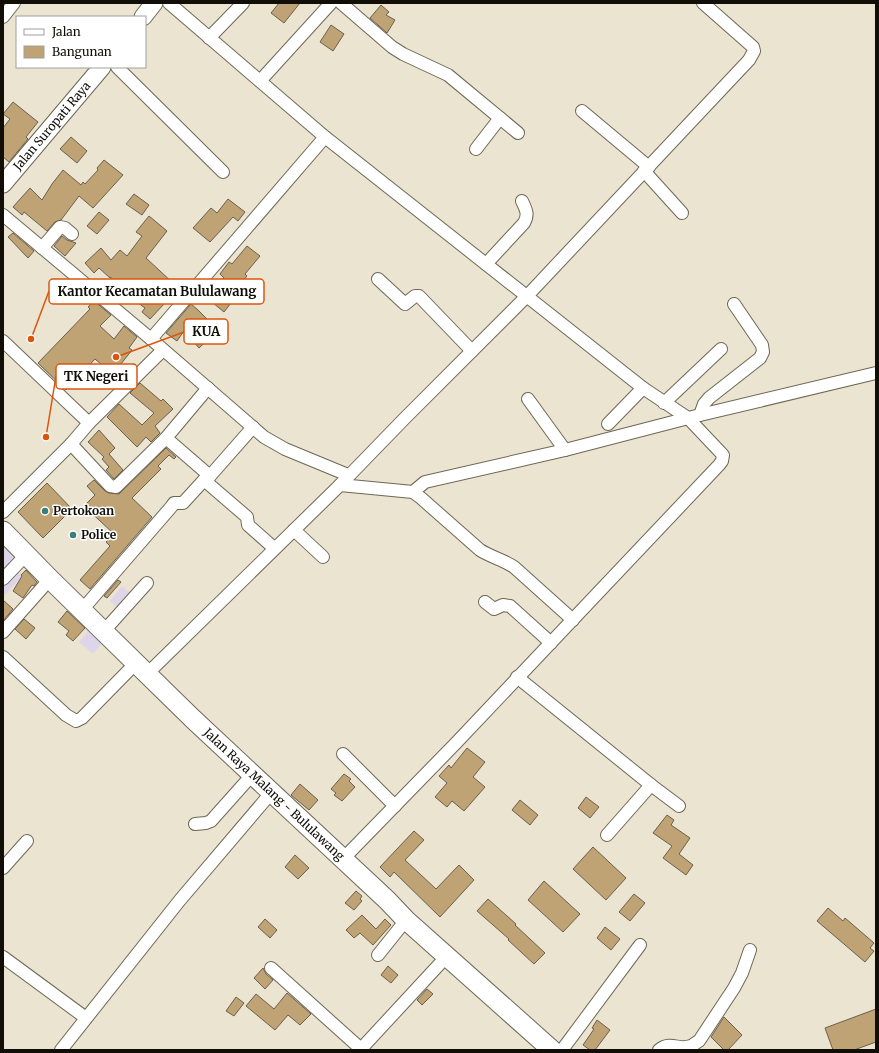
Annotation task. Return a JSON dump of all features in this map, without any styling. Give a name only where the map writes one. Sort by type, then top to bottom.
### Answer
[{"type":"main road","name":"Jalan Raya Malang - Bululawang","points":[[3,531],[193,719],[271,793],[387,900],[406,920],[552,1050]]},
{"type":"street","points":[[3,17],[14,3]]},
{"type":"street","points":[[144,16],[154,3]]},
{"type":"street","points":[[169,3],[325,137],[643,388],[688,418],[723,455],[722,461],[573,620],[396,806],[343,859]]},
{"type":"street","points":[[209,38],[243,3]]},
{"type":"street","points":[[260,80],[331,3]]},
{"type":"street","points":[[341,3],[392,47],[403,54],[448,75],[518,133]]},
{"type":"street","points":[[3,657],[66,715],[76,721],[82,718],[142,668],[294,530],[527,296],[749,60],[754,51],[753,47],[703,3]]},
{"type":"street","name":"Jalan Suropati Raya","points":[[3,184],[101,68]]},
{"type":"street","points":[[118,68],[223,172]]},
{"type":"street","points":[[582,111],[646,169],[682,212]]},
{"type":"street","points":[[476,149],[500,118]]},
{"type":"street","points":[[151,339],[325,137]]},
{"type":"street","points":[[486,264],[524,223],[527,216],[527,211],[522,201]]},
{"type":"street","points":[[3,215],[151,339],[264,437],[285,449],[348,475]]},
{"type":"street","points":[[42,248],[60,227],[65,228],[72,234]]},
{"type":"street","points":[[378,279],[405,304],[415,296],[419,296],[472,351]]},
{"type":"street","points":[[700,415],[704,404],[709,398],[760,358],[763,352],[762,346],[734,304]]},
{"type":"street","points":[[3,341],[89,423]]},
{"type":"street","points":[[664,403],[721,349]]},
{"type":"street","points":[[3,512],[71,444],[89,423],[163,350]]},
{"type":"street","points":[[413,492],[425,482],[566,450],[700,415],[876,373]]},
{"type":"street","points":[[71,444],[110,486],[114,487],[118,485],[166,438],[208,388]]},
{"type":"street","points":[[608,424],[643,388]]},
{"type":"street","points":[[528,399],[566,450]]},
{"type":"street","points":[[82,610],[172,506],[174,504],[183,503],[253,427]]},
{"type":"street","points":[[166,438],[247,516],[248,525],[274,548]]},
{"type":"street","points":[[340,485],[413,492],[480,550],[489,556],[507,562],[514,567],[573,620]]},
{"type":"street","points":[[294,530],[323,557]]},
{"type":"street","points":[[3,579],[26,555]]},
{"type":"street","points":[[3,632],[50,579]]},
{"type":"street","points":[[104,631],[147,582]]},
{"type":"street","points":[[485,602],[494,609],[503,606],[510,606],[551,643]]},
{"type":"street","points":[[517,678],[679,806]]},
{"type":"street","points":[[343,754],[396,806]]},
{"type":"street","points":[[195,824],[206,823],[211,820],[252,775]]},
{"type":"street","points":[[607,835],[651,785]]},
{"type":"street","points":[[61,1050],[180,900],[271,793]]},
{"type":"street","points":[[5,861],[27,841]]},
{"type":"street","points":[[378,955],[406,920]]},
{"type":"street","points":[[562,1050],[640,945]]},
{"type":"street","points":[[659,1050],[663,1047],[671,1045],[690,1047],[699,1041],[734,988],[742,973],[750,950]]},
{"type":"street","points":[[271,968],[360,1050],[447,956]]},
{"type":"street","points":[[3,957],[86,1018]]},
{"type":"shaded area","points":[[5,546],[18,557],[3,575],[3,548]]},
{"type":"shaded area","points":[[15,569],[22,576],[5,595],[3,593],[3,583]]},
{"type":"shaded area","points":[[122,586],[129,592],[116,607],[110,601]]},
{"type":"shaded area","points":[[90,629],[104,641],[93,654],[79,642]]},
{"type":"building","points":[[279,3],[300,3],[284,23],[271,13]]},
{"type":"building","points":[[381,5],[389,12],[386,15],[395,20],[387,33],[370,18]]},
{"type":"building","points":[[331,25],[344,34],[333,51],[320,42]]},
{"type":"building","points":[[13,102],[38,122],[26,137],[28,139],[9,162],[3,157],[3,128],[10,119],[3,114]]},
{"type":"building","points":[[71,137],[87,151],[77,163],[60,149]]},
{"type":"building","points":[[104,160],[123,175],[93,208],[79,196],[61,220],[55,222],[47,231],[24,212],[22,215],[13,207],[30,188],[42,200],[63,170],[81,185],[83,182],[85,184],[98,170],[97,168]]},
{"type":"building","points":[[134,194],[149,205],[142,215],[126,204]]},
{"type":"building","points":[[228,199],[245,212],[238,221],[233,217],[210,242],[193,228],[211,208],[217,213]]},
{"type":"building","points":[[99,212],[109,220],[97,234],[87,226]]},
{"type":"building","points":[[149,216],[167,231],[146,258],[173,283],[159,299],[164,304],[150,319],[142,312],[145,308],[122,291],[124,288],[99,268],[94,273],[85,263],[101,248],[111,260],[120,250],[127,256],[142,236],[136,232]]},
{"type":"building","points":[[13,233],[34,251],[28,258],[8,237]]},
{"type":"building","points":[[62,236],[67,240],[76,243],[65,256],[54,246]]},
{"type":"building","points":[[247,246],[260,256],[245,274],[247,276],[234,291],[238,294],[224,312],[207,298],[224,278],[220,274],[229,262],[232,264]]},
{"type":"building","points":[[94,301],[111,315],[100,326],[114,339],[124,326],[137,337],[129,348],[132,350],[113,374],[95,359],[66,390],[38,363],[90,309],[88,307]]},
{"type":"building","points":[[191,304],[218,330],[199,348],[184,331],[177,341],[166,333]]},
{"type":"building","points":[[140,383],[161,401],[163,399],[173,409],[155,426],[160,433],[151,442],[146,437],[137,447],[107,417],[119,404],[142,425],[154,413],[130,393]]},
{"type":"building","points":[[99,430],[115,448],[109,454],[123,470],[114,479],[106,470],[109,467],[102,459],[104,457],[88,442]]},
{"type":"building","points":[[166,448],[176,457],[174,459],[169,455],[158,466],[161,469],[132,498],[152,517],[90,589],[80,580],[110,546],[106,542],[114,534],[84,506],[95,495],[87,486],[94,480],[105,491],[119,494]]},
{"type":"building","name":"Pertokoan","points":[[47,483],[72,509],[43,538],[18,512]]},
{"type":"building","points":[[26,570],[37,582],[34,586],[32,585],[23,598],[13,591],[22,576],[21,575]]},
{"type":"building","points":[[118,580],[121,582],[107,598],[104,596]]},
{"type":"building","points":[[3,600],[13,609],[4,620],[3,619]]},
{"type":"building","points":[[67,611],[85,628],[73,641],[66,635],[69,631],[58,622]]},
{"type":"building","points":[[24,619],[35,628],[26,639],[15,629]]},
{"type":"building","points":[[467,748],[485,762],[473,777],[485,787],[464,811],[452,801],[447,807],[435,797],[447,783],[439,776],[449,765],[451,768]]},
{"type":"building","points":[[344,774],[351,779],[349,781],[355,787],[342,801],[334,795],[336,793],[331,789]]},
{"type":"building","points":[[300,784],[318,800],[309,810],[291,795]]},
{"type":"building","points":[[586,797],[599,807],[590,818],[578,808]]},
{"type":"building","points":[[520,800],[538,815],[530,825],[512,810]]},
{"type":"building","points":[[667,815],[674,820],[671,825],[690,838],[679,854],[693,865],[686,875],[663,858],[672,846],[653,833]]},
{"type":"building","points":[[414,831],[424,840],[405,860],[436,889],[459,865],[474,880],[440,917],[394,872],[390,877],[380,867]]},
{"type":"building","points":[[593,847],[626,878],[606,900],[573,869]]},
{"type":"building","points":[[295,855],[309,868],[298,879],[285,867]]},
{"type":"building","points":[[544,881],[580,914],[563,932],[528,900]]},
{"type":"building","points":[[356,891],[362,896],[360,899],[362,901],[354,910],[345,903]]},
{"type":"building","points":[[634,894],[645,903],[630,921],[619,912]]},
{"type":"building","points":[[488,899],[545,953],[534,964],[508,940],[509,939],[477,911]]},
{"type":"building","points":[[828,908],[843,921],[845,918],[874,943],[870,948],[874,951],[865,962],[817,921]]},
{"type":"building","points":[[362,915],[376,929],[385,919],[391,925],[373,945],[360,933],[354,938],[346,930]]},
{"type":"building","points":[[265,919],[277,930],[270,938],[258,927]]},
{"type":"building","points":[[605,927],[620,939],[611,950],[597,938]]},
{"type":"building","points":[[388,966],[398,975],[391,983],[381,975]]},
{"type":"building","points":[[263,968],[266,974],[273,980],[265,989],[254,978]]},
{"type":"building","points":[[427,989],[433,994],[422,1005],[417,1000]]},
{"type":"building","points":[[287,993],[311,1014],[300,1025],[288,1015],[275,1030],[246,1006],[256,994],[274,1009]]},
{"type":"building","points":[[236,997],[244,1003],[234,1016],[226,1011]]},
{"type":"building","points":[[876,1009],[876,1042],[854,1050],[833,1050],[825,1028]]},
{"type":"building","points":[[724,1017],[742,1035],[728,1050],[724,1050],[711,1037]]},
{"type":"building","points":[[597,1020],[610,1030],[595,1050],[590,1050],[583,1045],[594,1029],[592,1028]]},
{"type":"place","name":"Kantor Kecamatan Bululawang","points":[[31,339]]},
{"type":"place","name":"KUA","points":[[116,357]]},
{"type":"place","name":"TK Negeri","points":[[46,437]]},
{"type":"place","name":"Pertokoan","points":[[45,511]]},
{"type":"place","name":"Police","points":[[73,535]]}]
